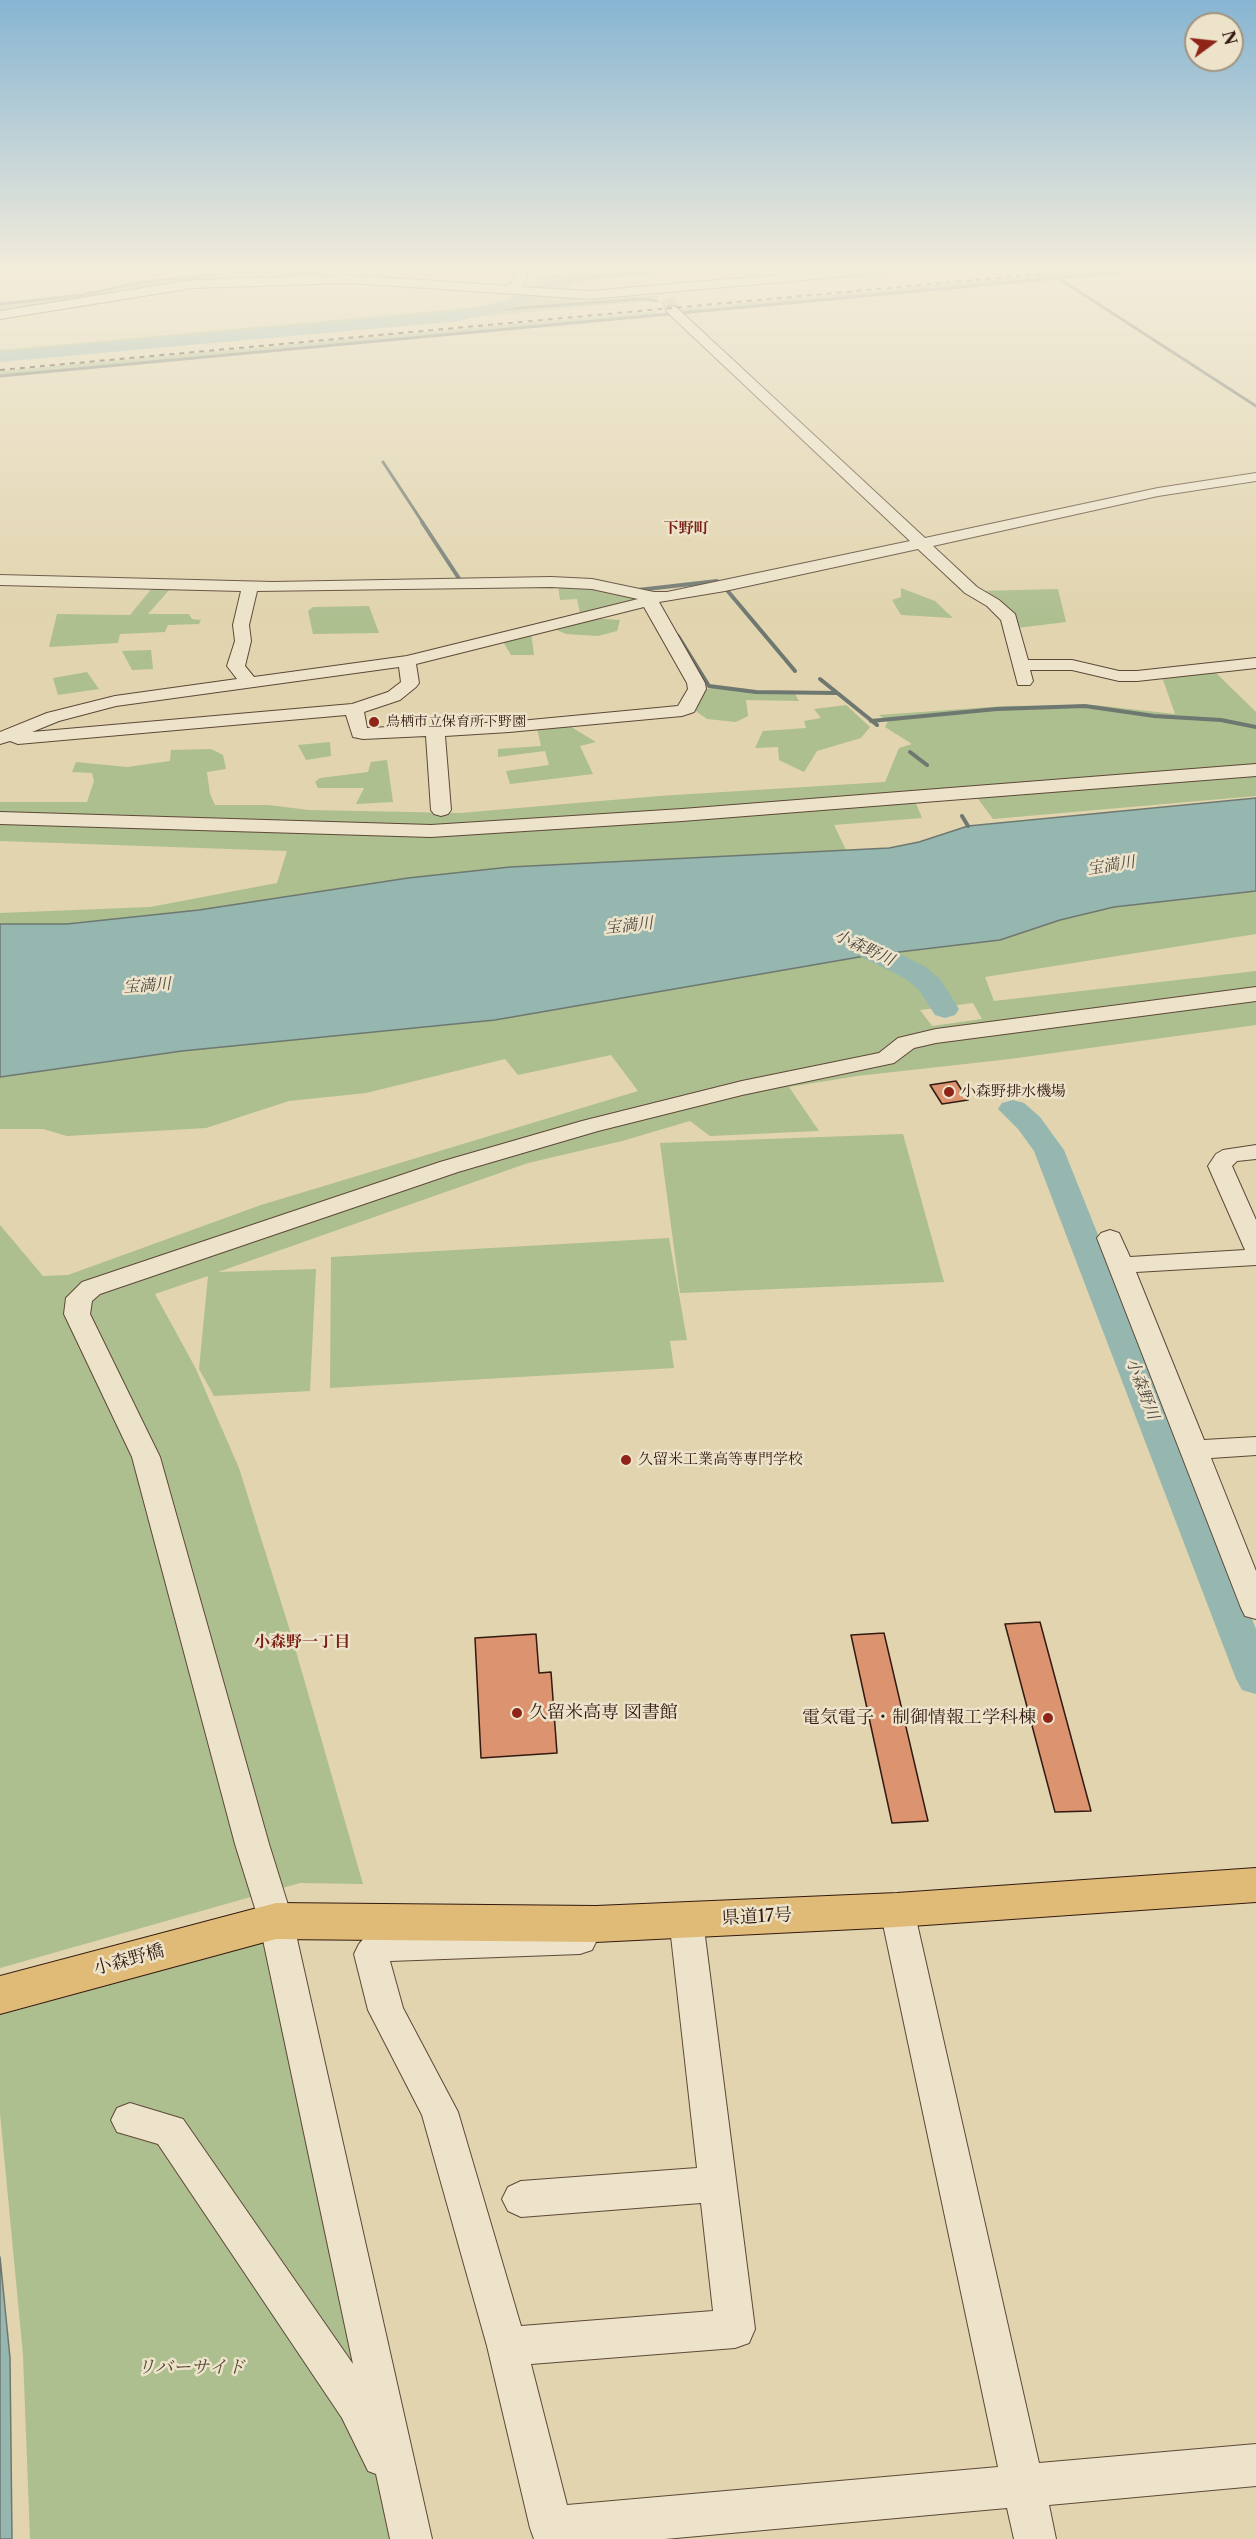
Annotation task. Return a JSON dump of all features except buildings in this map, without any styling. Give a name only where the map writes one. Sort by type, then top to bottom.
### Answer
[{"type":"main road","name":"県道17号","points":[[267,1923],[596,1924],[897,1910],[1256,1885]]},
{"type":"main road","name":"小森野橋","points":[[0,1995],[267,1923]]},
{"type":"street","points":[[754,385],[971,590],[993,603],[1009,618],[1022,673],[1072,665],[1119,676],[1137,676],[1256,663]]},
{"type":"street","points":[[2,736],[53,717],[115,701],[407,660],[652,600],[1179,488],[1256,477]]},
{"type":"street","points":[[3,587],[20,580],[250,586],[551,582],[592,585],[652,600],[696,683],[697,689],[688,708],[663,713],[509,727],[359,733],[354,709]]},
{"type":"street","points":[[249,682],[236,666],[243,641],[241,625],[250,586]]},
{"type":"street","points":[[2,736],[15,740],[354,709],[394,696],[410,683],[407,660]]},
{"type":"street","points":[[435,730],[441,810]]},
{"type":"street","points":[[0,818],[431,831],[682,816],[1256,770]]},
{"type":"street","points":[[411,2539],[267,1923],[252,1844],[146,1457],[76,1314],[79,1298],[91,1288],[449,1167],[590,1125],[742,1088],[886,1058],[906,1043],[936,1036],[1057,1019],[1256,994]]},
{"type":"street","points":[[1256,1152],[1231,1155],[1224,1159],[1220,1166],[1256,1248]]},
{"type":"street","points":[[1110,1238],[1256,1608]]},
{"type":"street","points":[[1120,1265],[1256,1257]]},
{"type":"street","points":[[1192,1450],[1256,1446]]},
{"type":"street","points":[[897,1910],[1035,2539]]},
{"type":"street","points":[[759,1917],[750,1929],[688,1936],[377,1947],[371,1954],[386,2010],[440,2112],[507,2346],[552,2533],[1024,2485],[1256,2465]]},
{"type":"street","points":[[507,2346],[735,2329],[688,1936]]},
{"type":"street","points":[[130,2120],[170,2131],[356,2404],[399,2486]]},
{"type":"street","points":[[521,2199],[718,2184]]},
{"type":"green space","points":[[558,586],[596,589],[639,598],[638,601],[580,613],[577,599],[560,600]]},
{"type":"green space","points":[[152,588],[171,588],[148,614],[189,614],[192,619],[201,620],[199,624],[168,625],[165,632],[120,634],[118,643],[49,647],[57,614],[130,615]]},
{"type":"green space","points":[[901,588],[935,601],[953,618],[901,615],[892,600],[901,597]]},
{"type":"green space","points":[[1058,589],[1066,622],[1017,628],[978,591]]},
{"type":"green space","points":[[369,606],[379,633],[313,634],[308,611],[313,607]]},
{"type":"green space","points":[[590,618],[620,620],[617,631],[598,636],[566,634],[552,628]]},
{"type":"green space","points":[[531,632],[534,655],[511,655],[502,640]]},
{"type":"green space","points":[[151,650],[153,669],[132,670],[122,651]]},
{"type":"green space","points":[[1214,671],[1256,712],[1256,796],[993,819],[976,796],[431,827],[0,816],[0,802],[87,802],[94,781],[92,773],[72,772],[76,762],[127,767],[170,761],[171,750],[211,749],[223,755],[226,769],[207,772],[210,794],[215,805],[268,805],[309,810],[460,813],[659,796],[885,782],[899,748],[912,744],[885,727],[888,721],[879,715],[1005,706],[1094,705],[1175,714],[1162,677]]},
{"type":"green space","points":[[87,672],[99,689],[58,695],[53,678]]},
{"type":"green space","points":[[712,688],[756,693],[795,694],[799,701],[746,700],[748,716],[736,722],[707,719],[693,709],[703,690]]},
{"type":"green space","points":[[846,705],[870,727],[861,738],[817,751],[804,772],[779,760],[778,747],[755,748],[763,731],[806,728],[804,721],[821,718],[814,709]]},
{"type":"green space","points":[[568,725],[596,742],[580,746],[593,774],[510,784],[506,771],[549,765],[545,751],[498,757],[498,749],[541,746],[537,728]]},
{"type":"green space","points":[[330,742],[331,756],[306,760],[298,745]]},
{"type":"green space","points":[[387,760],[393,802],[356,804],[364,788],[318,788],[315,782],[320,778],[368,772],[371,762]]},
{"type":"green space","points":[[915,801],[922,818],[834,825],[846,850],[510,867],[408,878],[199,910],[66,924],[0,924],[0,913],[150,907],[277,883],[287,851],[0,841],[0,824],[435,834],[558,829]]},
{"type":"green space","points":[[1256,891],[1256,934],[985,977],[994,1001],[1256,971],[1256,1025],[1010,1059],[857,1076],[789,1087],[819,1131],[710,1136],[690,1121],[622,1141],[528,1163],[218,1272],[316,1269],[310,1391],[214,1396],[199,1369],[208,1276],[155,1294],[195,1367],[239,1468],[291,1634],[363,1884],[300,1883],[0,1968],[0,1225],[43,1276],[68,1275],[261,1205],[638,1091],[611,1055],[518,1075],[505,1059],[366,1093],[289,1101],[206,1128],[67,1136],[43,1129],[0,1129],[0,1077],[182,1051],[495,1020],[865,956],[1000,940],[1060,920],[1114,907]],"holes":[[[973,1003],[982,1019],[932,1026],[920,1010]]]},
{"type":"green space","points":[[903,1134],[944,1282],[680,1293],[660,1143]]},
{"type":"green space","points":[[669,1238],[687,1340],[670,1341],[674,1368],[330,1388],[331,1257]]},
{"type":"green space","name":"リバーサイド","points":[[266,1942],[397,2539],[30,2539],[23,2355],[0,2113],[0,2015]]},
{"type":"water","name":"宝満川","points":[[1256,798],[1256,891],[1114,907],[1060,920],[1000,940],[865,956],[495,1020],[182,1051],[0,1077],[0,924],[67,924],[199,910],[408,878],[510,867],[889,848],[919,842],[968,826]]},
{"type":"water","points":[[0,2257],[10,2358],[12,2539],[0,2539]]},
{"type":"waterway","points":[[1224,385],[1256,406]]},
{"type":"waterway","points":[[383,462],[423,523]]},
{"type":"waterway","points":[[422,522],[460,580],[463,580]]},
{"type":"waterway","points":[[638,590],[717,581]]},
{"type":"waterway","points":[[726,589],[795,671]]},
{"type":"waterway","points":[[678,636],[709,686],[756,692],[837,693]]},
{"type":"waterway","points":[[820,679],[872,721]]},
{"type":"waterway","points":[[872,721],[997,709],[1085,706],[1154,716],[1221,720],[1256,727]]},
{"type":"waterway","points":[[872,721],[877,725]]},
{"type":"waterway","points":[[910,752],[927,765]]},
{"type":"waterway","points":[[962,816],[968,826]]},
{"type":"waterway","name":"小森野川","points":[[839,935],[916,973],[930,985],[945,1009]]},
{"type":"waterway","name":"小森野川","points":[[1013,1109],[1029,1123],[1049,1150],[1256,1679]]},
{"type":"place","name":"鳥栖市立保育所下野園","points":[[374,722]]},
{"type":"place","name":"小森野排水機場","points":[[949,1092]]},
{"type":"place","name":"久留米工業高等専門学校","points":[[626,1460]]},
{"type":"place","name":"久留米高専 図書館","points":[[517,1713]]},
{"type":"place","name":"電気電子・制御情報工学科棟","points":[[1048,1718]]},
{"type":"district","name":"下野町","points":[[686,529]]},
{"type":"district","name":"小森野一丁目","points":[[302,1642]]}]
